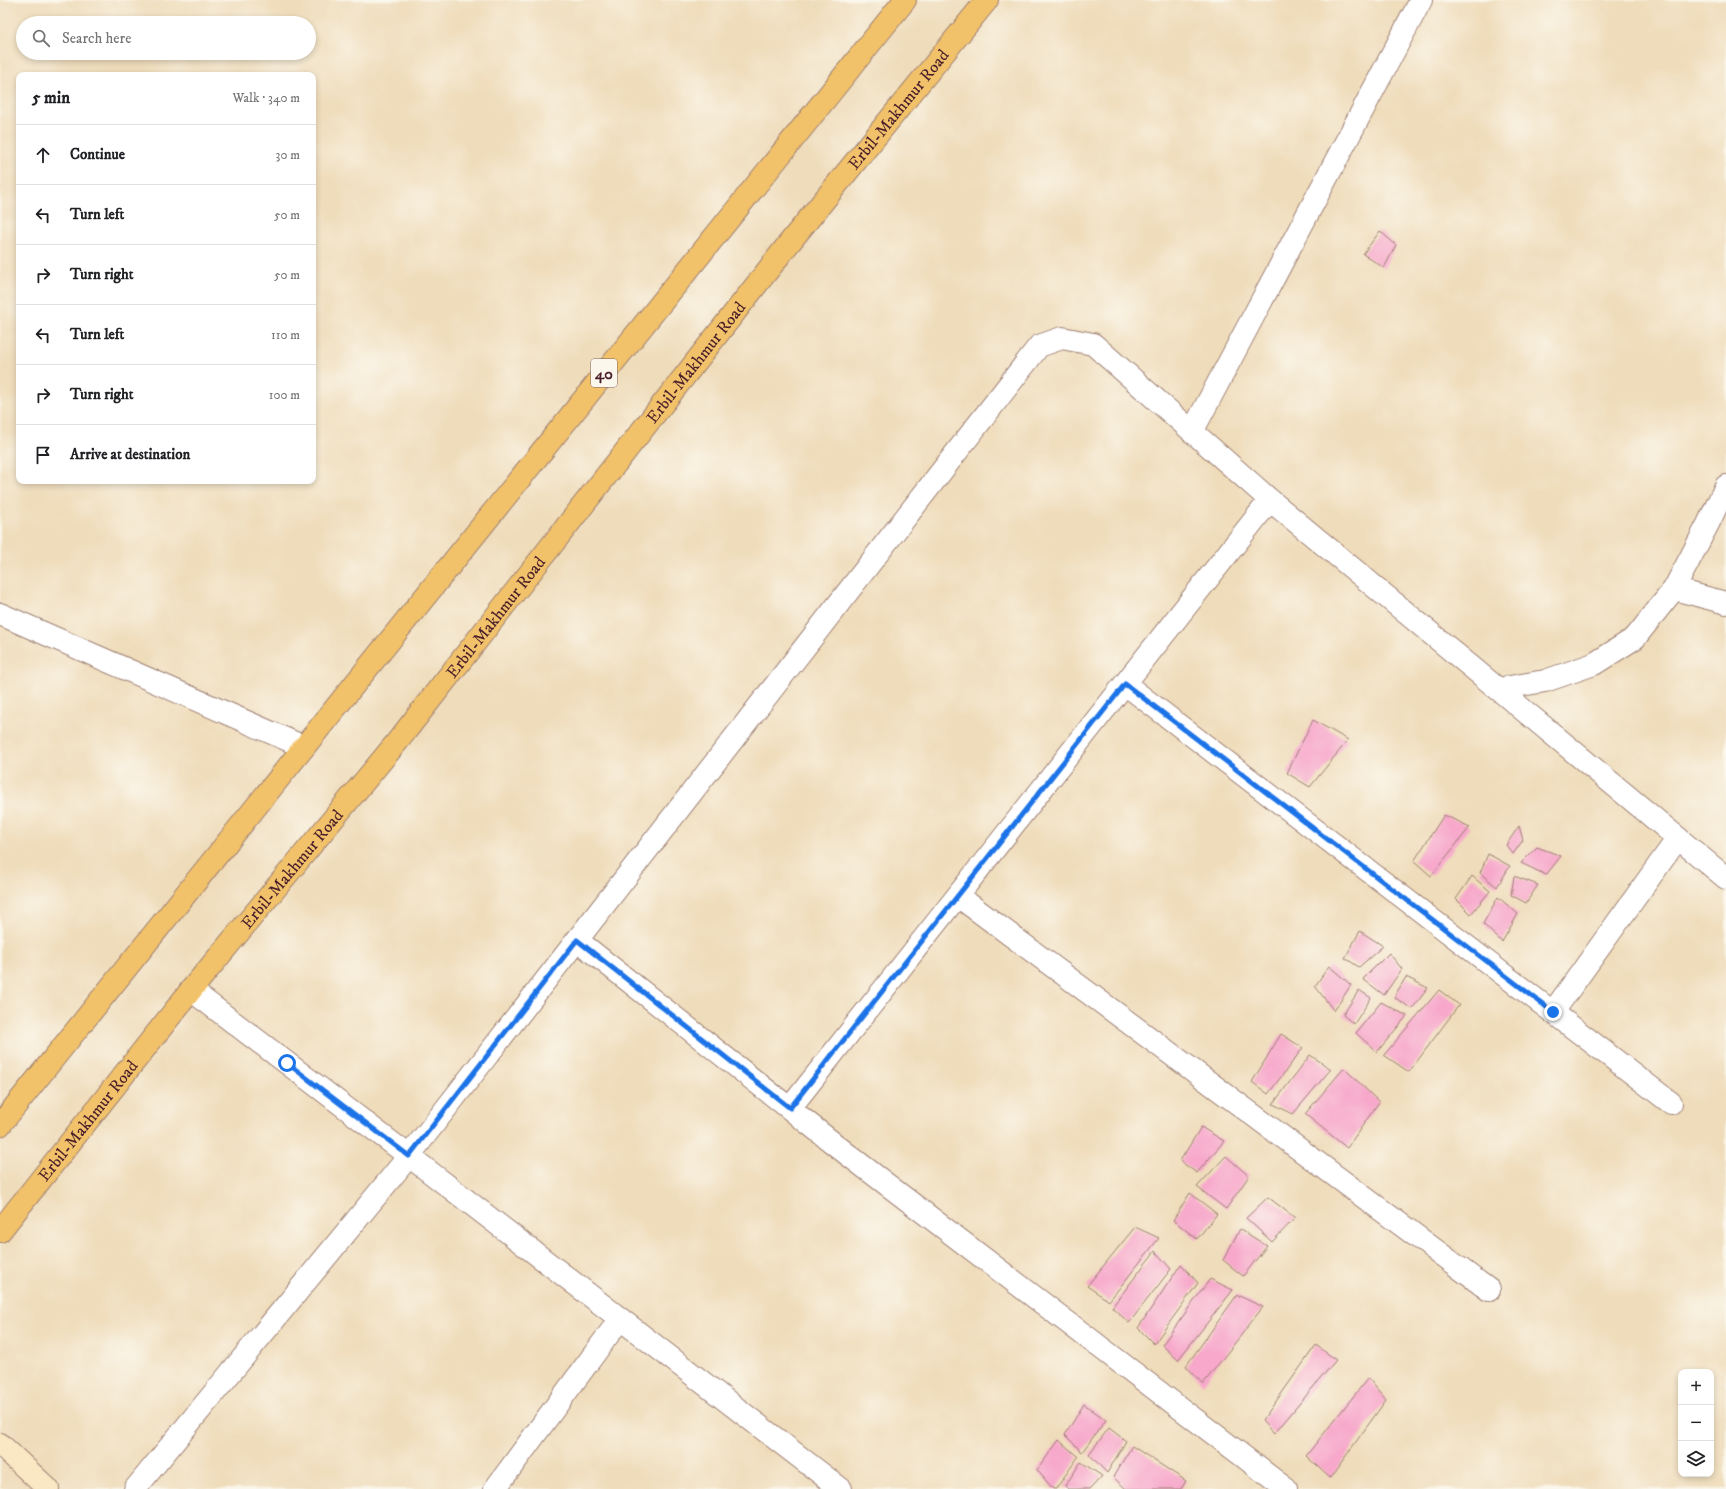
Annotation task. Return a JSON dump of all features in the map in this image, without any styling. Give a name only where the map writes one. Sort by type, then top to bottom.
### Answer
[{"type":"highway","name":"40","points":[[304,747],[905,0]]},
{"type":"highway","name":"Erbil-Makhmur Road","points":[[0,1231],[191,990],[397,742],[780,255],[987,0]]},
{"type":"highway","points":[[0,1125],[304,747]]},
{"type":"main road","points":[[0,1444],[48,1489]]},
{"type":"street","points":[[1192,432],[1421,0]]},
{"type":"street","points":[[135,1489],[409,1156],[1039,346],[1062,338],[1093,344],[1270,500],[1726,878]]},
{"type":"street","points":[[1498,689],[1545,681],[1594,664],[1635,638],[1674,589],[1726,486]]},
{"type":"street","points":[[790,1108],[1270,500]]},
{"type":"street","points":[[1674,589],[1726,603]]},
{"type":"street","points":[[0,614],[304,747]]},
{"type":"street","points":[[1125,684],[1672,1103]]},
{"type":"street","points":[[1553,1012],[1678,838]]},
{"type":"street","points":[[958,896],[1489,1290]]},
{"type":"street","points":[[577,940],[847,1154],[1284,1489]]},
{"type":"street","points":[[191,990],[841,1489]]},
{"type":"street","points":[[494,1489],[620,1319]]},
{"type":"building","points":[[1380,231],[1396,245],[1384,268],[1363,254]]},
{"type":"building","points":[[1313,720],[1348,740],[1310,787],[1287,773]]},
{"type":"building","points":[[1444,815],[1470,827],[1431,876],[1414,861]]},
{"type":"building","points":[[1519,826],[1523,840],[1513,854],[1506,845]]},
{"type":"building","points":[[1537,847],[1561,856],[1546,875],[1521,863]]},
{"type":"building","points":[[1488,854],[1510,866],[1497,887],[1480,873]]},
{"type":"building","points":[[1472,876],[1490,891],[1471,914],[1456,899]]},
{"type":"building","points":[[1514,876],[1538,885],[1526,903],[1511,895]]},
{"type":"building","points":[[1498,897],[1518,914],[1502,942],[1483,924]]},
{"type":"building","points":[[1360,931],[1383,946],[1359,967],[1345,958]]},
{"type":"building","points":[[1389,953],[1402,969],[1384,995],[1363,979]]},
{"type":"building","points":[[1329,966],[1351,985],[1334,1011],[1315,986]]},
{"type":"building","points":[[1406,977],[1428,988],[1412,1009],[1394,997]]},
{"type":"building","points":[[1359,990],[1371,998],[1354,1024],[1343,1015]]},
{"type":"building","points":[[1439,990],[1459,1005],[1409,1072],[1384,1055]]},
{"type":"building","points":[[1381,1002],[1407,1016],[1377,1052],[1356,1033]]},
{"type":"building","points":[[1281,1034],[1303,1048],[1268,1094],[1252,1082]]},
{"type":"building","points":[[1310,1055],[1331,1069],[1293,1114],[1273,1104]]},
{"type":"building","points":[[1344,1068],[1379,1102],[1347,1148],[1305,1114]]},
{"type":"building","points":[[1201,1127],[1224,1141],[1197,1173],[1180,1161]]},
{"type":"building","points":[[1226,1156],[1249,1176],[1226,1209],[1197,1187]]},
{"type":"building","points":[[1190,1193],[1217,1214],[1197,1239],[1173,1220]]},
{"type":"building","points":[[1268,1197],[1295,1218],[1272,1242],[1246,1218]]},
{"type":"building","points":[[1135,1227],[1159,1238],[1109,1301],[1087,1286]]},
{"type":"building","points":[[1240,1229],[1267,1246],[1243,1276],[1223,1260]]},
{"type":"building","points":[[1155,1251],[1171,1269],[1129,1323],[1112,1307]]},
{"type":"building","points":[[1181,1264],[1198,1283],[1154,1344],[1138,1328]]},
{"type":"building","points":[[1210,1279],[1233,1290],[1178,1360],[1162,1345]]},
{"type":"building","points":[[1237,1295],[1263,1307],[1203,1384],[1186,1366]]},
{"type":"building","points":[[1316,1345],[1336,1360],[1274,1434],[1262,1421]]},
{"type":"building","points":[[1368,1378],[1386,1400],[1330,1478],[1306,1456]]},
{"type":"building","points":[[1084,1404],[1106,1420],[1082,1452],[1065,1435]]},
{"type":"building","points":[[1109,1428],[1126,1441],[1107,1473],[1089,1454]]},
{"type":"building","points":[[1059,1440],[1078,1457],[1056,1489],[1053,1489],[1037,1470]]},
{"type":"building","points":[[1132,1446],[1186,1481],[1181,1489],[1126,1489],[1113,1477]]},
{"type":"building","points":[[1081,1462],[1102,1476],[1090,1489],[1068,1489],[1065,1486]]},
{"type":"route","points":[[287,1063],[409,1156],[577,940],[790,1108],[1125,684],[1553,1012]]}]
